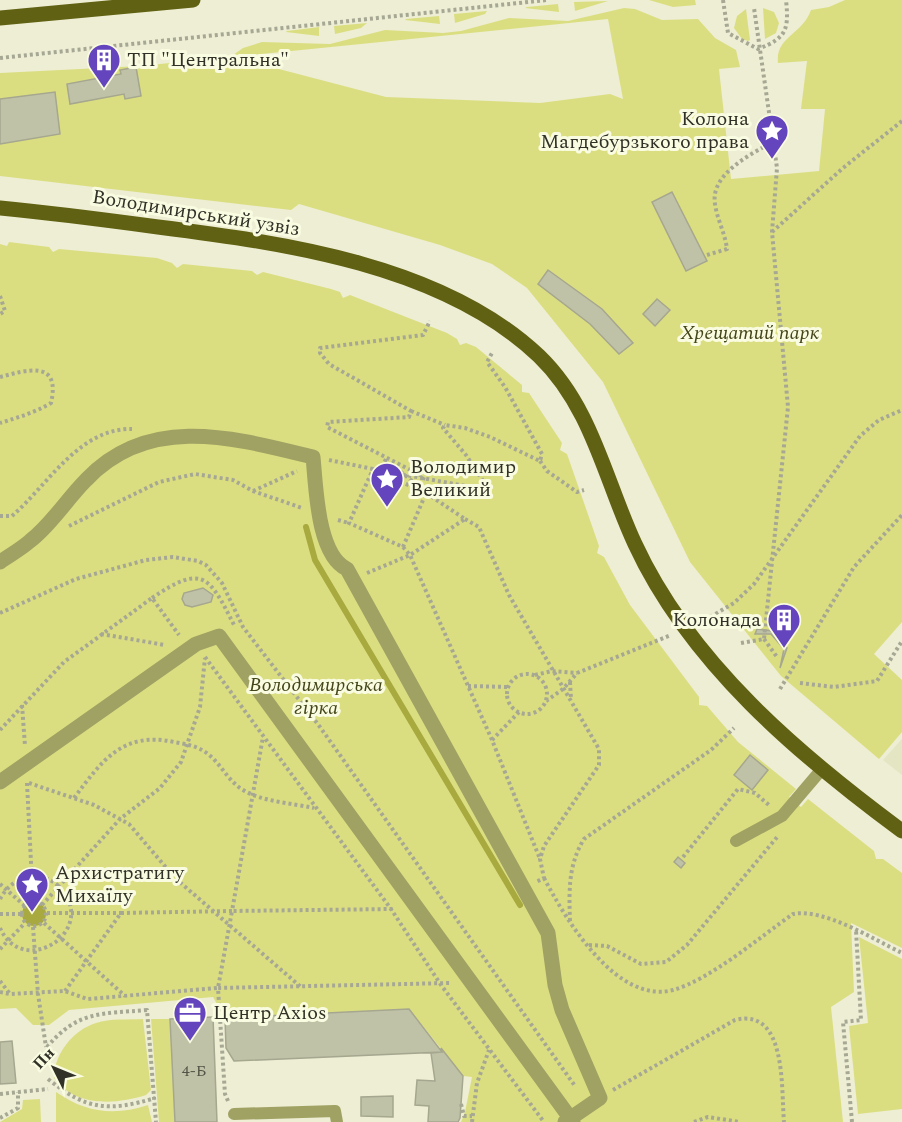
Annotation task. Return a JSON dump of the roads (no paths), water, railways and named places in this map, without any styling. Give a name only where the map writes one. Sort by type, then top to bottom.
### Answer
[{"type":"main road","points":[[0,18],[193,0]]},
{"type":"main road","name":"Володимирський узвіз","points":[[0,208],[246,238],[411,280],[497,322],[540,358],[561,381],[580,411],[598,448],[635,544],[659,587],[692,635],[751,704],[822,769],[902,831]]},
{"type":"street","points":[[0,562],[32,540],[106,461],[124,449],[184,434],[253,442],[313,457],[319,514],[333,559],[347,569],[548,933],[555,985],[594,1103],[570,1121],[219,636],[193,646],[0,782]]},
{"type":"lane","points":[[736,841],[782,816],[822,769]]},
{"type":"lane","points":[[234,1114],[335,1111],[337,1122]]},
{"type":"waterway","points":[[306,527],[315,560],[520,905]]},
{"type":"place","name":"ТП \"Центральна\"","points":[[104,89]]},
{"type":"place","name":"Колона Магдебурзького права","points":[[772,160]]},
{"type":"place","name":"Володимир Великий","points":[[387,508]]},
{"type":"place","name":"Колонада","points":[[784,649]]},
{"type":"place","name":"Архистратигу Михаїлу","points":[[32,913]]},
{"type":"place","name":"Центр Axios","points":[[190,1042]]},
{"type":"park label","name":"Хрещатий парк","points":[[750,333]]},
{"type":"park label","name":"Володимирська гірка","points":[[316,696]]}]
